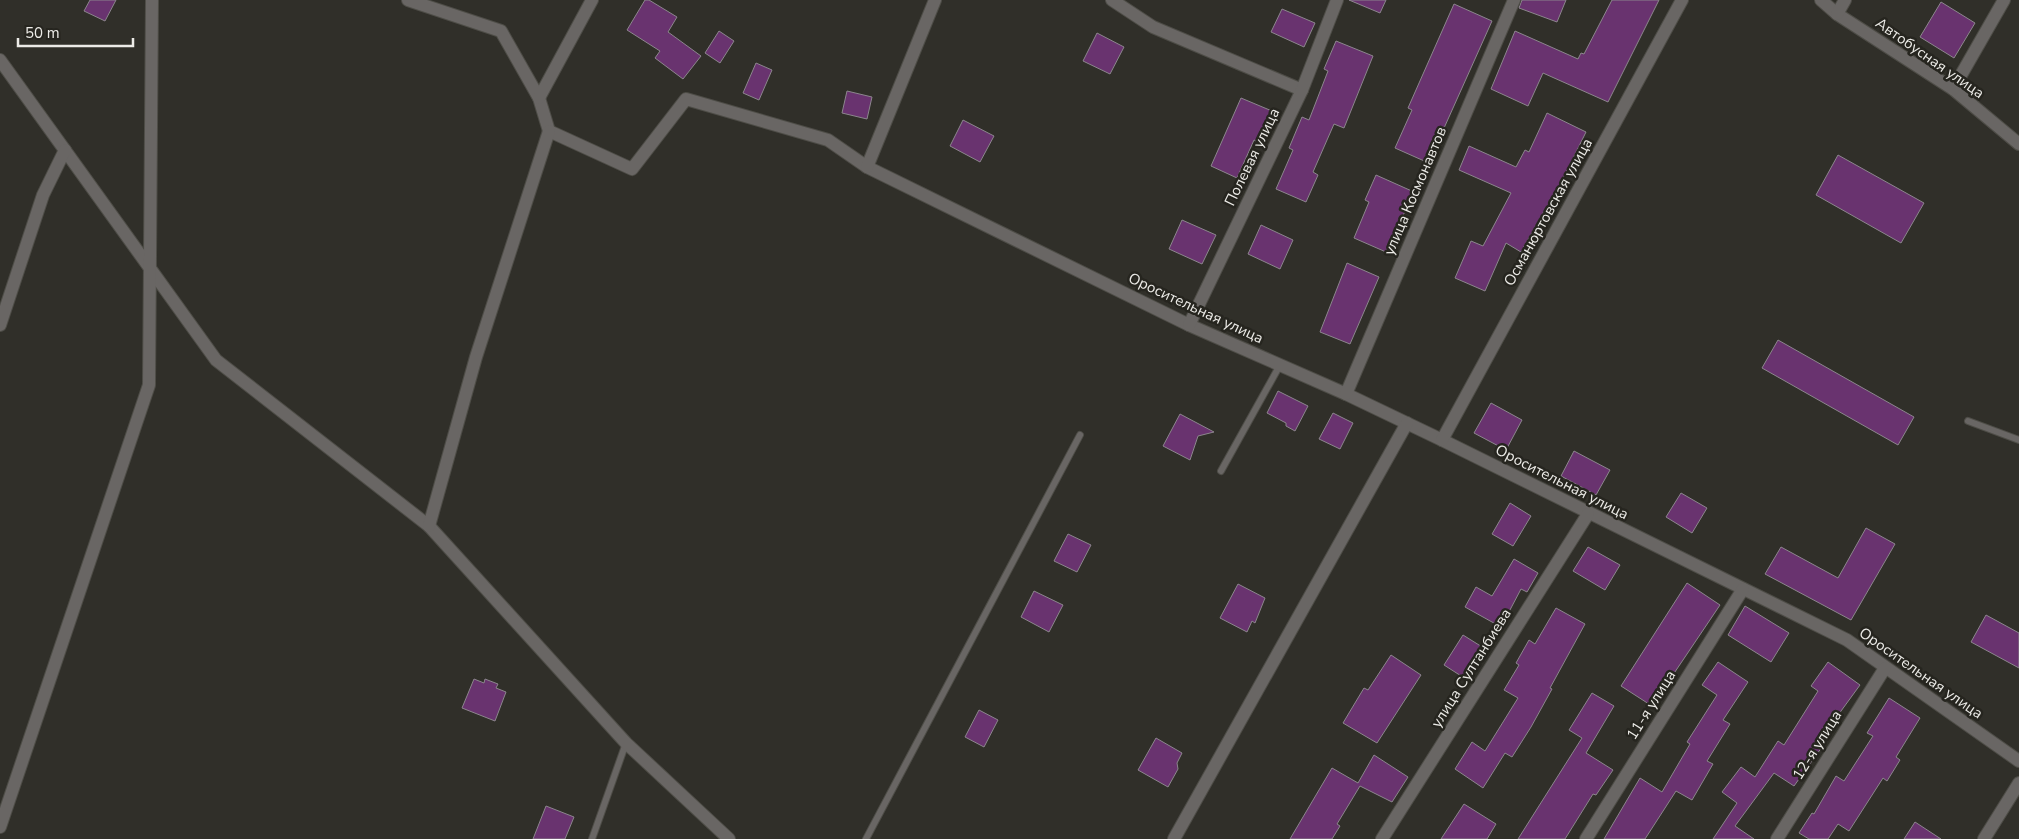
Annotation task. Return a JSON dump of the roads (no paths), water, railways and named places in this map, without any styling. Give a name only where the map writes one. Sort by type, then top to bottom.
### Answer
[{"type":"street","points":[[0,828],[149,385],[152,0]]},
{"type":"street","points":[[408,0],[501,31],[540,98],[549,131],[476,357],[429,526]]},
{"type":"street","points":[[540,98],[592,0]]},
{"type":"street","points":[[867,167],[934,0]]},
{"type":"street","points":[[1112,0],[1153,27],[1302,90]]},
{"type":"street","name":"Полевая улица","points":[[1189,325],[1302,90],[1337,0]]},
{"type":"street","name":"улица Космонавтов","points":[[1346,394],[1514,0]]},
{"type":"street","name":"Османюртовская улица","points":[[1442,440],[1682,0]]},
{"type":"street","name":"Автобусная улица","points":[[1821,0],[1837,14],[1953,90],[2019,144]]},
{"type":"street","points":[[1837,14],[1845,0]]},
{"type":"street","points":[[1953,90],[2004,0]]},
{"type":"street","points":[[0,60],[216,360],[429,526],[626,743],[729,839]]},
{"type":"street","name":"Оросительная улица","points":[[549,131],[632,169],[686,100],[828,140],[867,167],[1189,325],[1346,394],[1847,640],[2019,761]]},
{"type":"street","points":[[0,325],[43,195],[65,150]]},
{"type":"street","points":[[1174,839],[1406,424]]},
{"type":"street","name":"улица Султанбиева","points":[[1382,839],[1588,514]]},
{"type":"street","name":"11-я улица","points":[[1586,839],[1743,589]]},
{"type":"street","name":"12-я улица","points":[[1777,839],[1885,668]]},
{"type":"street","points":[[1984,839],[2019,783]]},
{"type":"lane","points":[[1221,471],[1280,365]]},
{"type":"lane","points":[[1968,421],[2019,440]]},
{"type":"lane","points":[[866,839],[1080,436]]},
{"type":"lane","points":[[592,839],[626,743]]}]
